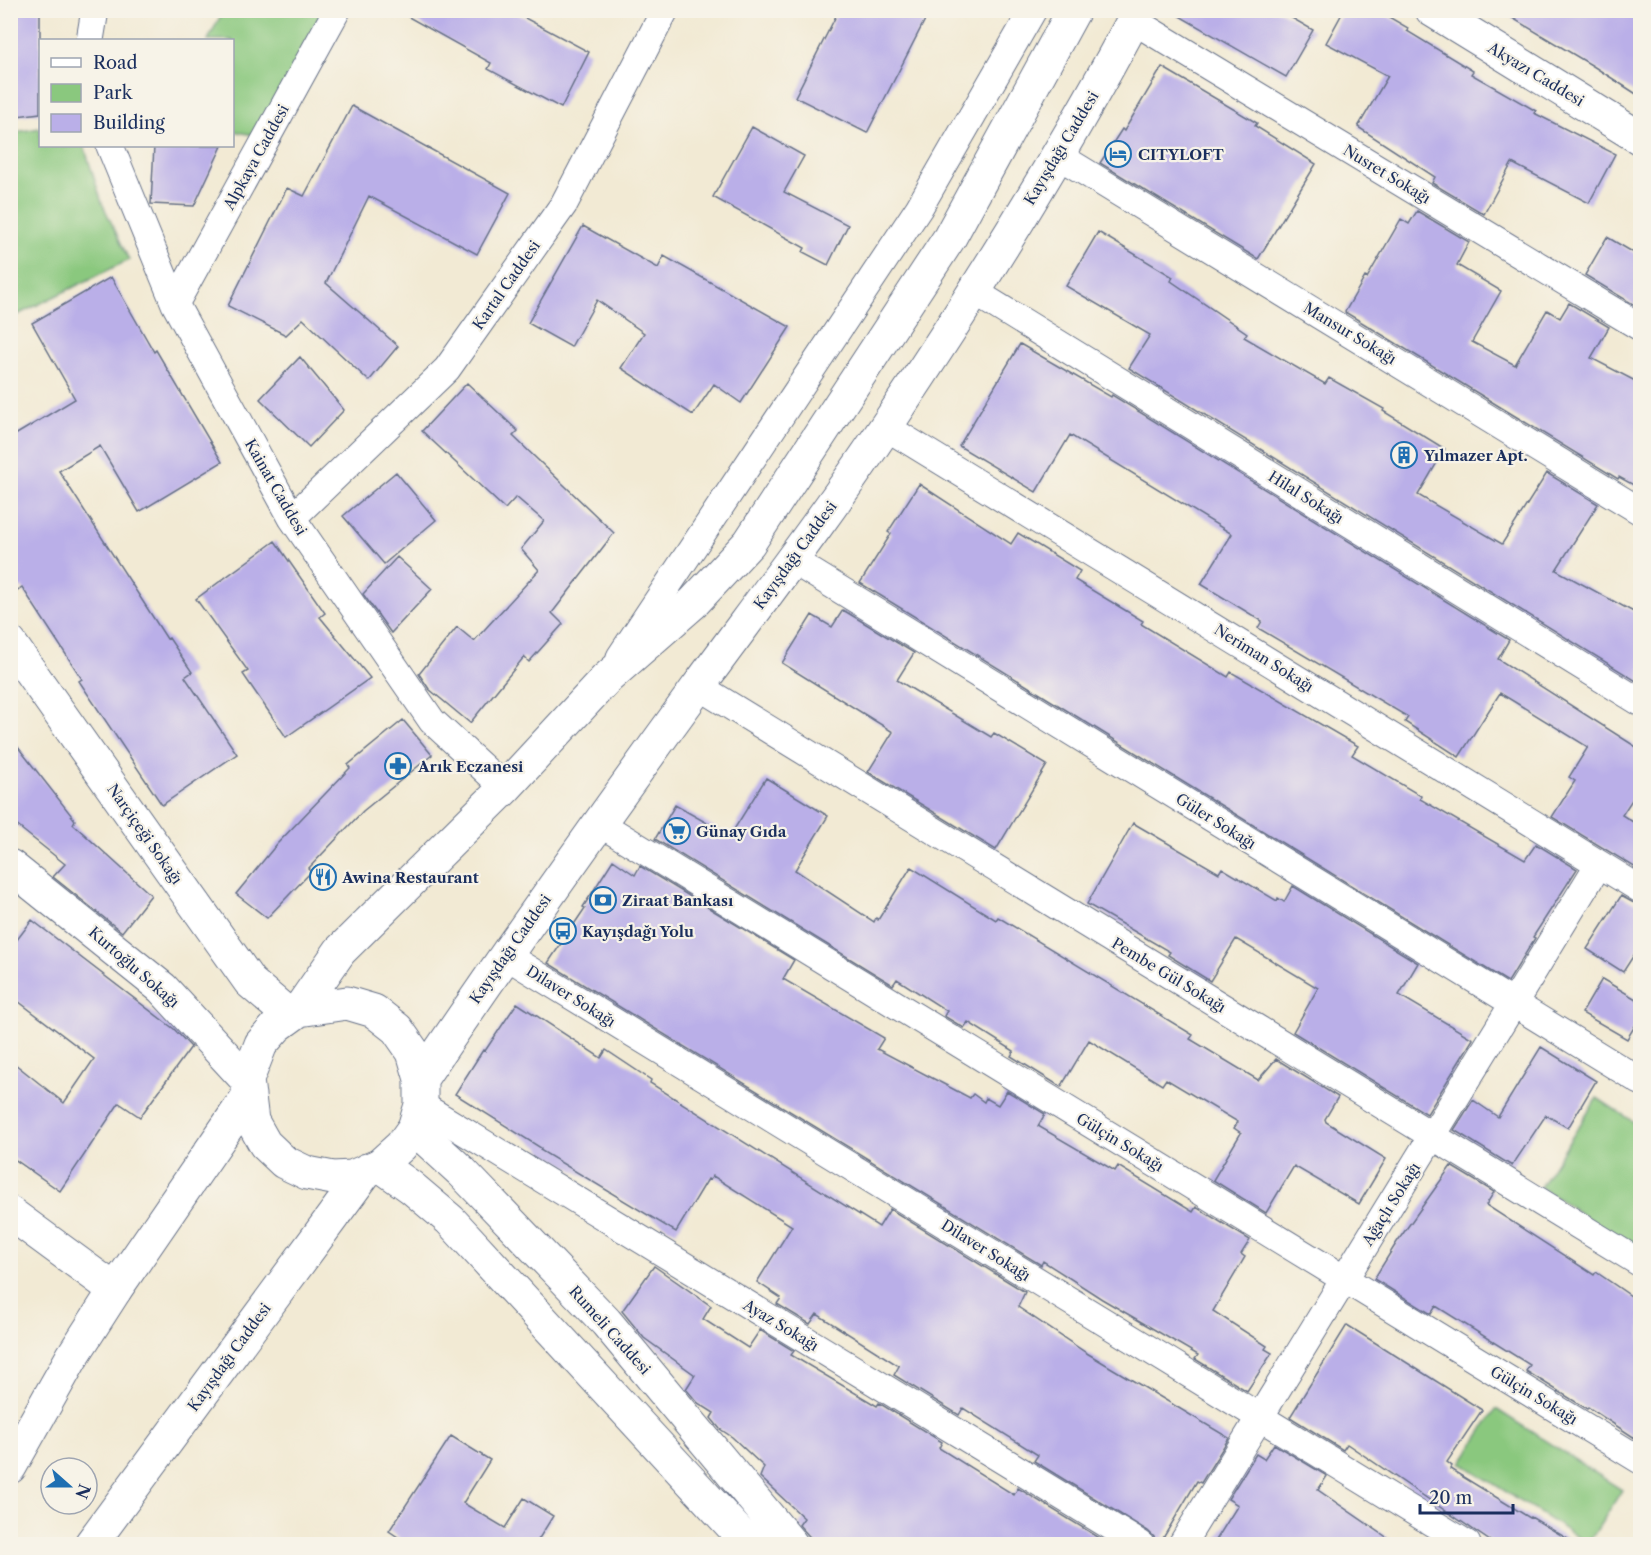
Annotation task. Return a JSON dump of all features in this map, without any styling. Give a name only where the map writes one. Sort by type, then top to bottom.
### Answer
[{"type":"main road","points":[[10,1467],[72,1357],[248,1088],[261,1044],[277,1026],[294,1013],[340,951],[505,788],[606,679],[693,603],[749,543],[950,237],[1074,10]]},
{"type":"main road","name":"Akyazı Caddesi","points":[[1432,10],[1641,138]]},
{"type":"main road","name":"Kayışdağı Caddesi","points":[[248,1088],[252,1121],[265,1144],[284,1162],[307,1173],[333,1178],[352,1177],[373,1167],[401,1146],[419,1104],[505,955],[886,427],[1059,156],[1137,16]]},
{"type":"main road","name":"Narçiçeği Sokağı","points":[[10,643],[250,982],[294,1013]]},
{"type":"main road","name":"Kurtoğlu Sokağı","points":[[10,866],[162,988],[248,1088]]},
{"type":"main road","points":[[294,1013],[347,1003],[374,1011],[397,1029],[413,1052],[419,1104]]},
{"type":"main road","name":"Rumeli Caddesi","points":[[419,1104],[462,1172],[606,1322],[791,1545]]},
{"type":"main road","points":[[373,1167],[411,1187],[450,1220],[749,1545]]},
{"type":"main road","name":"Kayışdağı Caddesi","points":[[91,1545],[373,1167]]},
{"type":"main road","points":[[10,1213],[115,1290]]},
{"type":"street","points":[[90,39],[95,10]]},
{"type":"street","name":"Alpkaya Caddesi","points":[[175,304],[337,10]]},
{"type":"street","name":"Kartal Caddesi","points":[[292,518],[447,369],[564,204],[665,10]]},
{"type":"street","points":[[606,679],[920,208],[1033,10]]},
{"type":"street","name":"Nusret Sokağı","points":[[1137,16],[1641,327]]},
{"type":"street","name":"Kainat Caddesi","points":[[110,147],[175,304],[292,518],[432,721],[505,788]]},
{"type":"street","name":"Mansur Sokağı","points":[[1059,156],[1641,511]]},
{"type":"street","name":"Hilal Sokağı","points":[[973,291],[1641,702]]},
{"type":"street","name":"Neriman Sokağı","points":[[886,427],[1641,890]]},
{"type":"street","name":"Güler Sokağı","points":[[792,560],[1641,1081]]},
{"type":"street","name":"Pembe Gül Sokağı","points":[[698,686],[1641,1263]]},
{"type":"street","name":"Gülçin Sokağı","points":[[599,823],[1641,1460]]},
{"type":"street","name":"Ağaçlı Sokağı","points":[[1182,1545],[1599,864]]},
{"type":"street","name":"Dilaver Sokağı","points":[[505,955],[1467,1545]]},
{"type":"street","name":"Ayaz Sokağı","points":[[419,1104],[1140,1545]]},
{"type":"green space","points":[[223,11],[322,11],[262,137],[234,131],[234,39],[209,39]]},
{"type":"green space","points":[[39,128],[39,147],[84,147],[102,203],[129,260],[11,318],[11,133]]},
{"type":"green space","points":[[1597,1098],[1640,1126],[1640,1253],[1540,1187]]},
{"type":"green space","points":[[1496,1409],[1622,1490],[1588,1544],[1461,1463]]},
{"type":"building","points":[[10,10],[40,10],[39,113],[10,117]]},
{"type":"building","points":[[396,10],[510,10],[589,52],[561,108],[488,69],[491,63]]},
{"type":"building","points":[[839,10],[930,10],[867,133],[795,97]]},
{"type":"building","points":[[1169,10],[1278,10],[1313,30],[1286,77]]},
{"type":"building","points":[[1344,10],[1377,10],[1473,71],[1471,74],[1536,111],[1534,113],[1615,154],[1589,203],[1512,163],[1484,214],[1432,183],[1435,177],[1358,127],[1388,76],[1326,43]]},
{"type":"building","points":[[1499,10],[1641,10],[1641,97],[1593,66]]},
{"type":"building","points":[[1162,67],[1257,123],[1255,126],[1316,164],[1258,259],[1100,163],[1122,129],[1124,131]]},
{"type":"building","points":[[352,106],[510,193],[477,254],[369,196],[326,283],[398,346],[369,381],[303,319],[286,335],[228,306],[287,188],[304,196]]},
{"type":"building","points":[[752,127],[804,156],[784,192],[848,225],[828,265],[803,252],[805,248],[713,197]]},
{"type":"building","points":[[154,147],[222,147],[194,206],[151,204]]},
{"type":"building","points":[[1417,211],[1469,242],[1457,265],[1501,291],[1472,342],[1515,365],[1547,310],[1560,318],[1569,303],[1609,327],[1591,358],[1641,384],[1641,489],[1619,477],[1618,479],[1345,312],[1401,219],[1409,224]]},
{"type":"building","points":[[583,226],[658,268],[664,256],[790,327],[741,403],[714,384],[693,415],[621,368],[644,333],[597,300],[571,347],[528,323]]},
{"type":"building","points":[[1098,232],[1173,277],[1171,281],[1247,333],[1244,337],[1325,384],[1329,378],[1384,409],[1383,411],[1445,449],[1418,495],[1502,544],[1547,473],[1598,504],[1556,570],[1641,616],[1641,684],[1129,368],[1150,335],[1066,286]]},
{"type":"building","points":[[1607,237],[1641,257],[1641,309],[1585,275]]},
{"type":"building","points":[[111,277],[222,462],[139,512],[100,446],[59,471],[167,639],[169,638],[192,672],[185,677],[237,754],[162,805],[79,681],[82,679],[22,587],[10,595],[10,438],[75,399],[32,323]]},
{"type":"building","points":[[1020,344],[1111,397],[1112,395],[1509,640],[1498,659],[1641,750],[1641,786],[1622,815],[1641,827],[1641,871],[1552,817],[1575,781],[1569,777],[1588,747],[1500,693],[1459,757],[1405,722],[1408,717],[1258,628],[1262,621],[1201,584],[1232,534],[1070,435],[1036,492],[959,446]]},
{"type":"building","points":[[300,357],[344,410],[309,447],[260,399]]},
{"type":"building","points":[[467,383],[518,431],[513,436],[614,533],[552,613],[563,624],[529,662],[524,657],[470,723],[429,689],[419,674],[457,627],[474,641],[539,570],[521,549],[544,521],[516,497],[505,509],[422,431]]},
{"type":"building","points":[[396,472],[436,520],[384,564],[343,516]]},
{"type":"building","points":[[919,484],[1011,544],[1018,533],[1080,571],[1075,580],[1143,621],[1141,624],[1228,677],[1231,672],[1358,746],[1352,755],[1421,796],[1420,799],[1525,860],[1536,844],[1577,869],[1533,937],[1535,938],[1508,982],[860,583],[891,534],[888,532]]},
{"type":"building","points":[[275,541],[325,613],[320,617],[370,678],[286,737],[243,674],[248,671],[196,599]]},
{"type":"building","points":[[397,557],[432,589],[391,633],[363,594]]},
{"type":"building","points":[[843,610],[914,653],[897,680],[991,737],[994,733],[1047,765],[996,850],[868,772],[893,732],[782,663],[812,615],[832,627]]},
{"type":"building","points":[[403,720],[432,755],[363,811],[308,869],[311,872],[267,918],[236,894],[277,844],[350,768],[348,765]]},
{"type":"building","points":[[10,737],[75,820],[73,824],[151,895],[122,932],[53,877],[65,864],[10,820]]},
{"type":"building","points":[[766,778],[828,816],[795,870],[874,922],[876,918],[878,920],[911,867],[996,920],[998,917],[1193,1035],[1190,1039],[1258,1080],[1276,1059],[1338,1097],[1325,1119],[1326,1122],[1386,1159],[1359,1204],[1294,1166],[1266,1213],[1213,1180],[1241,1133],[1234,1128],[1238,1122],[1166,1079],[1162,1085],[1089,1040],[1061,1087],[1011,1056],[1014,1051],[968,1022],[964,1028],[944,1016],[947,1011],[897,979],[893,985],[655,839],[675,805],[730,836]]},
{"type":"building","points":[[1133,823],[1219,873],[1222,868],[1277,901],[1278,898],[1284,902],[1293,886],[1418,963],[1399,995],[1473,1039],[1427,1114],[1293,1032],[1318,988],[1236,939],[1210,981],[1168,955],[1170,952],[1087,904]]},
{"type":"building","points":[[613,860],[635,875],[640,866],[794,960],[783,979],[884,1038],[877,1049],[970,1098],[973,1094],[984,1102],[986,1098],[998,1105],[1007,1091],[1045,1114],[1038,1126],[1115,1171],[1118,1166],[1193,1212],[1196,1207],[1250,1240],[1241,1254],[1245,1257],[1213,1311],[1267,1346],[1265,1349],[1272,1353],[1247,1391],[1195,1359],[1198,1355],[1102,1299],[1043,1261],[1041,1265],[548,963],[585,908],[583,907]]},
{"type":"building","points":[[1621,896],[1641,905],[1641,944],[1623,972],[1587,949]]},
{"type":"building","points":[[32,920],[174,1029],[191,1047],[140,1117],[119,1103],[60,1191],[10,1156],[10,1060],[64,1103],[94,1059],[10,995],[10,949]]},
{"type":"building","points":[[1602,979],[1641,1002],[1641,1016],[1627,1039],[1582,1013]]},
{"type":"building","points":[[517,1003],[601,1058],[606,1050],[651,1080],[650,1083],[879,1227],[890,1209],[1025,1292],[1018,1307],[1085,1352],[1229,1438],[1201,1483],[1197,1481],[1159,1545],[1156,1545],[1154,1537],[1148,1531],[1034,1461],[1038,1455],[963,1408],[959,1415],[894,1375],[899,1366],[817,1314],[810,1324],[777,1304],[781,1298],[757,1282],[792,1226],[713,1176],[710,1180],[708,1179],[676,1232],[540,1150],[541,1148],[455,1094]]},
{"type":"building","points":[[1541,1047],[1596,1081],[1568,1128],[1546,1115],[1512,1166],[1454,1130],[1473,1100],[1498,1117]]},
{"type":"building","points":[[1451,1166],[1494,1192],[1486,1205],[1594,1275],[1596,1272],[1641,1303],[1641,1442],[1588,1407],[1587,1409],[1526,1371],[1530,1365],[1436,1306],[1431,1314],[1374,1279],[1397,1242]]},
{"type":"building","points":[[654,1266],[711,1306],[703,1319],[748,1348],[760,1330],[794,1351],[791,1355],[877,1406],[879,1403],[942,1442],[939,1448],[1014,1495],[1018,1488],[1111,1545],[817,1545],[799,1525],[804,1518],[760,1477],[764,1467],[720,1429],[711,1418],[714,1413],[698,1403],[686,1389],[695,1375],[644,1338],[622,1311]]},
{"type":"building","points":[[1347,1325],[1482,1410],[1447,1462],[1452,1466],[1450,1469],[1578,1545],[1496,1545],[1347,1444],[1343,1450],[1290,1417]]},
{"type":"building","points":[[451,1436],[490,1460],[463,1503],[505,1528],[524,1498],[553,1516],[535,1545],[410,1545],[389,1531]]},
{"type":"building","points":[[1274,1444],[1327,1476],[1318,1490],[1398,1545],[1213,1545],[1238,1505],[1228,1499],[1256,1454],[1264,1459]]},
{"type":"place","name":"CITYLOFT","points":[[1118,154]]},
{"type":"place","name":"Yılmazer Apt.","points":[[1404,455]]},
{"type":"place","name":"Arık Eczanesi","points":[[398,766]]},
{"type":"place","name":"Günay Gıda","points":[[677,831]]},
{"type":"place","name":"Awina Restaurant","points":[[323,877]]},
{"type":"place","name":"Ziraat Bankası","points":[[603,900]]},
{"type":"place","name":"Kayışdağı Yolu","points":[[563,931]]}]
